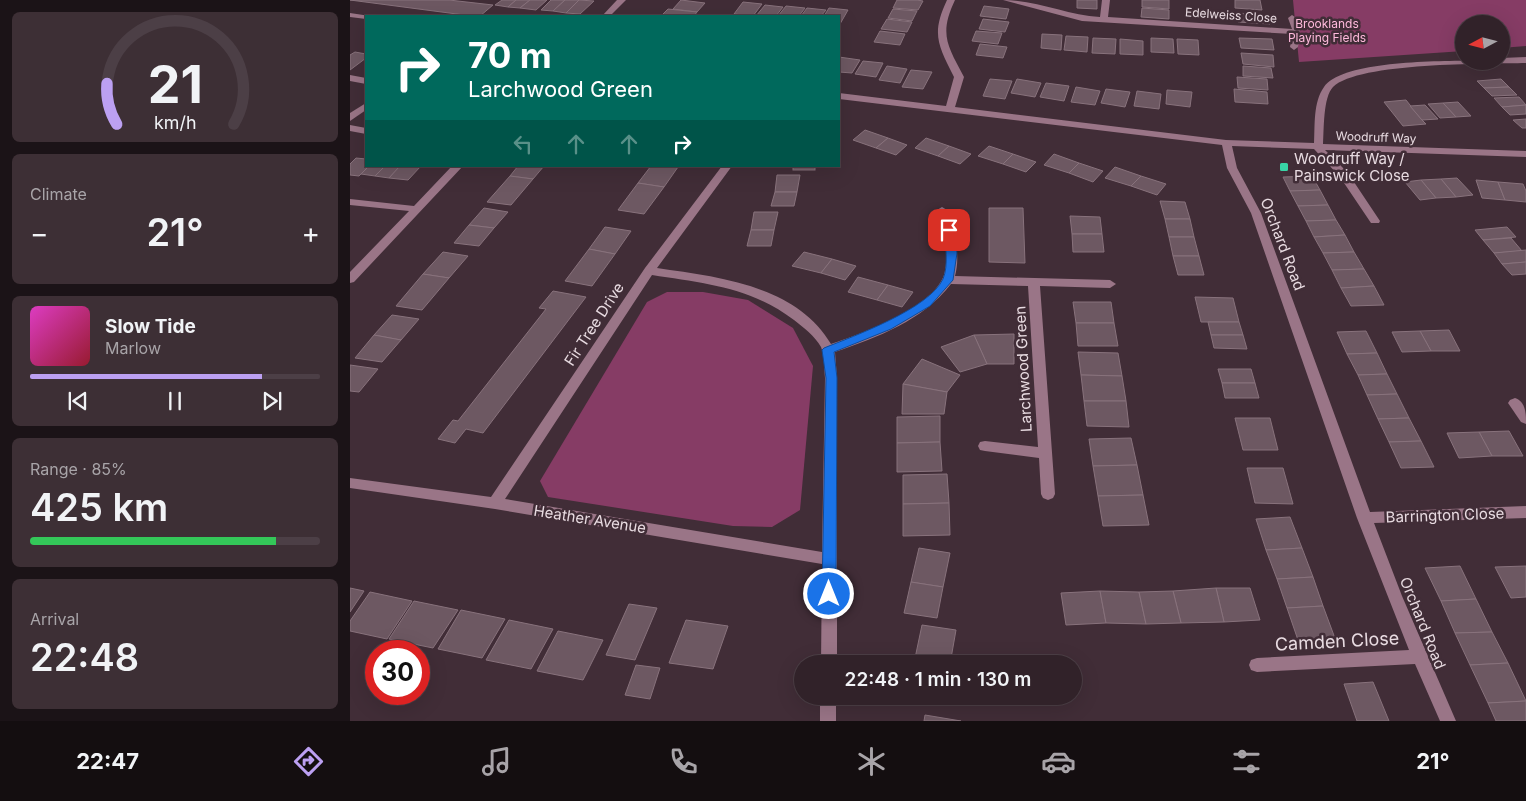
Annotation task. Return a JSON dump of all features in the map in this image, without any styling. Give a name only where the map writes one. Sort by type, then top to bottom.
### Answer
[{"type":"street","points":[[607,15],[622,0]]},
{"type":"street","points":[[950,110],[959,77],[938,36],[940,20],[951,0]]},
{"type":"street","name":"Edelweiss Close","points":[[1007,0],[1082,18],[1297,32]]},
{"type":"street","points":[[1104,20],[1106,0]]},
{"type":"street","points":[[350,15],[365,17]]},
{"type":"street","name":"Edelweiss Close","points":[[1292,18],[1297,32],[1294,47]]},
{"type":"street","points":[[1510,61],[1526,60]]},
{"type":"street","points":[[1375,221],[1344,175],[1318,148],[1323,97],[1330,85],[1351,75],[1383,68],[1455,64]]},
{"type":"street","points":[[350,78],[365,80]]},
{"type":"street","points":[[840,96],[1226,143]]},
{"type":"street","points":[[350,118],[365,107]]},
{"type":"street","points":[[350,128],[365,131]]},
{"type":"street","name":"Woodruff Way","points":[[1226,143],[1525,156]]},
{"type":"street","name":"Orchard Road","points":[[1226,143],[1232,168],[1256,213],[1364,518],[1418,657],[1448,721]]},
{"type":"street","points":[[350,279],[457,167]]},
{"type":"street","name":"Fir Tree Drive","points":[[495,503],[649,270],[726,167]]},
{"type":"street","points":[[350,202],[417,209]]},
{"type":"street","points":[[828,350],[887,327],[926,303],[948,280],[952,253],[949,230],[942,210]]},
{"type":"street","points":[[649,270],[744,286],[761,293],[789,309],[820,335],[828,350],[831,378],[829,655]]},
{"type":"street","points":[[948,280],[1110,284]]},
{"type":"street","name":"Larchwood Green","points":[[1034,283],[1048,494]]},
{"type":"street","points":[[1515,403],[1526,419]]},
{"type":"street","name":"Larchwood Green","points":[[985,446],[1044,453]]},
{"type":"street","name":"Heather Avenue","points":[[350,483],[495,503],[830,559]]},
{"type":"street","name":"Barrington Close","points":[[1364,518],[1526,512]]},
{"type":"street","name":"Camden Close","points":[[1257,665],[1418,657]]},
{"type":"street","points":[[828,705],[828,721]]},
{"type":"green space","name":"Brooklands Playing Fields","points":[[1293,0],[1526,0],[1526,46],[1510,47],[1510,15],[1455,15],[1455,52],[1299,62]]},
{"type":"green space","points":[[667,292],[703,292],[748,300],[793,328],[813,366],[800,510],[772,527],[733,526],[548,497],[540,481],[647,302]]},
{"type":"building","points":[[350,0],[449,0],[493,5],[481,15],[464,15]]},
{"type":"building","points":[[502,0],[516,0],[508,7],[495,5]]},
{"type":"building","points":[[516,0],[530,0],[520,8],[508,7]]},
{"type":"building","points":[[530,0],[547,0],[536,10],[520,8]]},
{"type":"building","points":[[551,0],[565,0],[553,11],[541,10]]},
{"type":"building","points":[[565,0],[579,0],[566,13],[553,11]]},
{"type":"building","points":[[579,0],[594,1],[580,14],[566,13]]},
{"type":"building","points":[[681,0],[705,3],[697,12],[673,9]]},
{"type":"building","points":[[897,0],[923,1],[918,10],[893,8]]},
{"type":"building","points":[[1077,0],[1097,0],[1097,9],[1077,8]]},
{"type":"building","points":[[1142,0],[1169,0],[1169,9],[1142,7]]},
{"type":"building","points":[[1235,0],[1260,0],[1262,10],[1235,8]]},
{"type":"building","points":[[743,2],[762,4],[754,15],[734,14]]},
{"type":"building","points":[[765,5],[783,7],[777,15],[757,15]]},
{"type":"building","points":[[786,6],[805,8],[800,15],[779,15]]},
{"type":"building","points":[[984,6],[1009,9],[1006,19],[980,16]]},
{"type":"building","points":[[807,8],[826,10],[822,15],[802,15]]},
{"type":"building","points":[[829,8],[848,10],[840,24],[840,15],[825,15]]},
{"type":"building","points":[[1142,8],[1169,10],[1169,19],[1141,17]]},
{"type":"building","points":[[668,9],[697,12],[695,15],[662,15]]},
{"type":"building","points":[[893,9],[917,11],[912,21],[888,18]]},
{"type":"building","points":[[1236,13],[1268,15],[1270,24],[1238,22]]},
{"type":"building","points":[[887,19],[912,22],[907,32],[881,29]]},
{"type":"building","points":[[983,19],[1009,22],[1005,32],[979,29]]},
{"type":"building","points":[[880,31],[905,34],[900,45],[874,42]]},
{"type":"building","points":[[976,31],[1002,33],[998,44],[972,41]]},
{"type":"building","points":[[1042,34],[1062,35],[1061,50],[1041,48]]},
{"type":"building","points":[[1066,36],[1088,37],[1087,52],[1064,50]]},
{"type":"building","points":[[1093,38],[1116,39],[1115,54],[1092,53]]},
{"type":"building","points":[[1151,38],[1173,39],[1174,53],[1151,52]]},
{"type":"building","points":[[1239,38],[1272,39],[1274,50],[1241,48]]},
{"type":"building","points":[[1120,39],[1143,41],[1143,55],[1120,54]]},
{"type":"building","points":[[1177,39],[1198,40],[1199,55],[1178,54]]},
{"type":"building","points":[[980,44],[1007,47],[1003,58],[976,55]]},
{"type":"building","points":[[355,52],[365,54],[365,59],[350,70],[350,55]]},
{"type":"building","points":[[1241,53],[1273,55],[1274,67],[1243,64]]},
{"type":"building","points":[[840,57],[860,60],[852,73],[840,72]]},
{"type":"building","points":[[863,61],[883,63],[876,77],[855,74]]},
{"type":"building","points":[[887,66],[907,69],[900,83],[879,80]]},
{"type":"building","points":[[1243,66],[1271,68],[1273,78],[1243,76]]},
{"type":"building","points":[[911,70],[932,72],[923,89],[902,87]]},
{"type":"building","points":[[1237,77],[1267,79],[1268,90],[1238,88]]},
{"type":"building","points":[[990,79],[1012,81],[1005,99],[983,96]]},
{"type":"building","points":[[1017,79],[1041,83],[1035,97],[1011,93]]},
{"type":"building","points":[[1501,79],[1509,87],[1484,88],[1477,81]]},
{"type":"building","points":[[1046,83],[1069,86],[1064,101],[1040,97]]},
{"type":"building","points":[[1076,87],[1100,91],[1095,105],[1071,102]]},
{"type":"building","points":[[1509,87],[1517,95],[1492,96],[1484,88]]},
{"type":"building","points":[[1106,89],[1130,92],[1125,107],[1101,103]]},
{"type":"building","points":[[1234,89],[1267,92],[1268,104],[1235,102]]},
{"type":"building","points":[[1167,90],[1192,92],[1190,107],[1166,104]]},
{"type":"building","points":[[1137,91],[1161,94],[1159,109],[1134,106]]},
{"type":"building","points":[[1519,97],[1526,105],[1502,107],[1494,98]]},
{"type":"building","points":[[1406,100],[1426,124],[1403,126],[1384,102]]},
{"type":"building","points":[[1458,102],[1471,116],[1456,117],[1443,103]]},
{"type":"building","points":[[1443,103],[1456,117],[1440,118],[1428,104]]},
{"type":"building","points":[[1425,105],[1438,119],[1422,120],[1410,106]]},
{"type":"building","points":[[1526,105],[1526,114],[1510,115],[1502,107]]},
{"type":"building","points":[[1526,119],[1526,128],[1522,128],[1513,120]]},
{"type":"building","points":[[865,130],[888,138],[876,148],[853,140]]},
{"type":"building","points":[[888,138],[907,145],[896,155],[876,148]]},
{"type":"building","points":[[926,138],[949,146],[938,156],[915,148]]},
{"type":"building","points":[[949,146],[971,154],[960,164],[938,156]]},
{"type":"building","points":[[989,146],[1013,154],[1003,164],[978,156]]},
{"type":"building","points":[[1013,154],[1036,162],[1026,172],[1003,164]]},
{"type":"building","points":[[1054,154],[1079,163],[1069,173],[1044,165]]},
{"type":"building","points":[[356,158],[365,159],[365,167],[368,167],[359,176],[350,175],[350,164]]},
{"type":"building","points":[[1079,163],[1103,171],[1093,182],[1069,173]]},
{"type":"building","points":[[368,167],[384,167],[375,176],[361,174]]},
{"type":"building","points":[[384,167],[399,167],[389,178],[375,176]]},
{"type":"building","points":[[399,167],[420,167],[408,180],[389,178]]},
{"type":"building","points":[[517,167],[543,167],[533,179],[510,176]]},
{"type":"building","points":[[650,167],[678,167],[664,187],[638,183]]},
{"type":"building","points":[[793,167],[815,167],[815,170],[793,170]]},
{"type":"building","points":[[1115,167],[1141,176],[1131,186],[1105,178]]},
{"type":"building","points":[[777,175],[800,175],[797,192],[775,192]]},
{"type":"building","points":[[510,176],[533,179],[511,205],[487,202]]},
{"type":"building","points":[[1141,176],[1166,184],[1157,195],[1131,186]]},
{"type":"building","points":[[1312,176],[1320,190],[1290,191],[1283,177]]},
{"type":"building","points":[[1457,178],[1473,195],[1456,197],[1441,179]]},
{"type":"building","points":[[1441,179],[1456,197],[1436,198],[1421,180]]},
{"type":"building","points":[[1421,180],[1436,198],[1420,200],[1405,182]]},
{"type":"building","points":[[1476,180],[1498,182],[1505,200],[1482,198]]},
{"type":"building","points":[[1498,182],[1523,184],[1526,191],[1526,202],[1505,200]]},
{"type":"building","points":[[638,183],[664,187],[644,214],[618,210]]},
{"type":"building","points":[[1320,190],[1328,205],[1298,206],[1290,191]]},
{"type":"building","points":[[775,192],[797,192],[794,206],[771,206]]},
{"type":"building","points":[[1160,201],[1185,202],[1190,219],[1165,219]]},
{"type":"building","points":[[1328,205],[1336,220],[1306,221],[1298,206]]},
{"type":"building","points":[[484,208],[508,212],[494,228],[469,225]]},
{"type":"building","points":[[989,208],[1023,208],[1025,263],[989,262]]},
{"type":"building","points":[[754,212],[778,212],[774,230],[751,230]]},
{"type":"building","points":[[1070,216],[1100,217],[1102,234],[1072,234]]},
{"type":"building","points":[[1165,219],[1190,219],[1194,237],[1169,237]]},
{"type":"building","points":[[1336,220],[1345,235],[1314,237],[1306,221]]},
{"type":"building","points":[[469,225],[494,228],[479,246],[454,243]]},
{"type":"building","points":[[605,227],[631,231],[615,254],[589,249]]},
{"type":"building","points":[[1507,227],[1516,237],[1483,240],[1475,230]]},
{"type":"building","points":[[751,230],[774,230],[771,246],[747,246]]},
{"type":"building","points":[[1072,234],[1102,234],[1104,252],[1073,252]]},
{"type":"building","points":[[1345,235],[1354,252],[1323,253],[1314,237]]},
{"type":"building","points":[[1169,237],[1194,237],[1199,256],[1173,256]]},
{"type":"building","points":[[1511,238],[1522,251],[1494,253],[1483,240]]},
{"type":"building","points":[[589,249],[615,254],[592,286],[565,281]]},
{"type":"building","points":[[1526,250],[1526,262],[1502,264],[1494,253]]},
{"type":"building","points":[[443,252],[468,256],[449,278],[423,274]]},
{"type":"building","points":[[804,252],[832,259],[821,273],[792,266]]},
{"type":"building","points":[[1354,252],[1364,269],[1332,270],[1323,253]]},
{"type":"building","points":[[1173,256],[1199,256],[1204,275],[1178,275]]},
{"type":"building","points":[[832,259],[856,266],[845,280],[821,273]]},
{"type":"building","points":[[1526,262],[1526,274],[1512,275],[1502,264]]},
{"type":"building","points":[[1364,269],[1374,286],[1341,288],[1332,270]]},
{"type":"building","points":[[423,274],[449,278],[422,310],[396,306]]},
{"type":"building","points":[[858,277],[888,285],[877,300],[848,292]]},
{"type":"building","points":[[888,285],[913,292],[902,307],[877,300]]},
{"type":"building","points":[[1374,286],[1384,305],[1351,306],[1341,288]]},
{"type":"building","points":[[553,291],[586,297],[483,433],[466,429],[455,443],[438,439],[453,420],[458,421],[546,309],[539,308]]},
{"type":"building","points":[[1195,297],[1233,298],[1239,322],[1201,322]]},
{"type":"building","points":[[1073,302],[1111,302],[1114,323],[1076,323]]},
{"type":"building","points":[[392,315],[419,319],[401,340],[374,335]]},
{"type":"building","points":[[1208,322],[1239,322],[1243,335],[1211,335]]},
{"type":"building","points":[[1076,323],[1114,323],[1118,346],[1078,346]]},
{"type":"building","points":[[1449,330],[1460,351],[1431,351],[1420,331]]},
{"type":"building","points":[[1366,331],[1377,353],[1347,354],[1337,332]]},
{"type":"building","points":[[1420,331],[1431,351],[1402,352],[1392,332]]},
{"type":"building","points":[[1014,334],[1014,364],[987,364],[974,335]]},
{"type":"building","points":[[374,335],[401,340],[382,362],[355,358]]},
{"type":"building","points":[[974,335],[987,364],[960,372],[941,347]]},
{"type":"building","points":[[1211,335],[1243,335],[1247,349],[1214,348]]},
{"type":"building","points":[[1078,352],[1118,353],[1122,376],[1081,375]]},
{"type":"building","points":[[1377,353],[1387,374],[1358,375],[1347,354]]},
{"type":"building","points":[[922,359],[960,375],[947,392],[903,384]]},
{"type":"building","points":[[350,365],[378,369],[359,392],[350,391]]},
{"type":"building","points":[[1218,369],[1251,369],[1255,383],[1222,383]]},
{"type":"building","points":[[1387,374],[1397,394],[1367,395],[1358,375]]},
{"type":"building","points":[[1081,375],[1122,376],[1126,401],[1084,401]]},
{"type":"building","points":[[1222,383],[1255,383],[1259,398],[1225,398]]},
{"type":"building","points":[[903,384],[947,392],[944,414],[902,414]]},
{"type":"building","points":[[1397,394],[1409,418],[1378,419],[1367,395]]},
{"type":"building","points":[[1084,401],[1126,401],[1129,427],[1087,426]]},
{"type":"building","points":[[940,416],[940,442],[897,443],[897,417]]},
{"type":"building","points":[[1235,418],[1270,418],[1278,450],[1243,450]]},
{"type":"building","points":[[1409,418],[1421,441],[1389,442],[1378,419]]},
{"type":"building","points":[[1509,431],[1523,456],[1492,456],[1479,432]]},
{"type":"building","points":[[1479,432],[1492,456],[1459,458],[1447,433]]},
{"type":"building","points":[[1131,438],[1137,465],[1093,466],[1089,439]]},
{"type":"building","points":[[1421,441],[1434,467],[1401,468],[1389,442]]},
{"type":"building","points":[[940,442],[942,471],[897,472],[897,443]]},
{"type":"building","points":[[1137,465],[1143,495],[1098,496],[1093,466]]},
{"type":"building","points":[[1247,468],[1283,468],[1293,504],[1255,503]]},
{"type":"building","points":[[947,474],[949,503],[903,504],[903,475]]},
{"type":"building","points":[[1143,495],[1149,525],[1103,526],[1098,496]]},
{"type":"building","points":[[949,503],[950,535],[903,536],[903,504]]},
{"type":"building","points":[[1290,517],[1302,548],[1266,550],[1256,519]]},
{"type":"building","points":[[919,548],[950,553],[943,587],[911,582]]},
{"type":"building","points":[[1302,548],[1313,577],[1277,579],[1266,550]]},
{"type":"building","points":[[1460,566],[1476,599],[1441,601],[1425,568]]},
{"type":"building","points":[[1526,566],[1526,597],[1511,598],[1495,567]]},
{"type":"building","points":[[1313,577],[1323,606],[1287,608],[1277,579]]},
{"type":"building","points":[[911,582],[943,587],[937,618],[904,613]]},
{"type":"building","points":[[350,588],[364,591],[350,612]]},
{"type":"building","points":[[1216,588],[1250,588],[1260,620],[1224,622]]},
{"type":"building","points":[[1216,588],[1224,622],[1181,623],[1173,591]]},
{"type":"building","points":[[1100,591],[1106,623],[1066,625],[1061,593]]},
{"type":"building","points":[[1100,591],[1139,592],[1146,624],[1106,623]]},
{"type":"building","points":[[1173,591],[1181,623],[1146,624],[1139,592]]},
{"type":"building","points":[[370,592],[412,601],[387,639],[350,631],[350,621]]},
{"type":"building","points":[[1476,599],[1492,632],[1455,633],[1441,601]]},
{"type":"building","points":[[414,601],[458,610],[433,648],[430,647],[430,640],[389,639]]},
{"type":"building","points":[[629,604],[657,608],[635,660],[606,655]]},
{"type":"building","points":[[1323,606],[1336,641],[1299,643],[1287,608]]},
{"type":"building","points":[[461,610],[505,619],[482,658],[438,649]]},
{"type":"building","points":[[509,620],[553,629],[531,669],[486,660]]},
{"type":"building","points":[[686,620],[728,626],[713,669],[669,663]]},
{"type":"building","points":[[922,625],[956,630],[952,655],[916,655]]},
{"type":"building","points":[[558,631],[603,640],[583,680],[537,671]]},
{"type":"building","points":[[1492,632],[1508,663],[1470,665],[1455,633]]},
{"type":"building","points":[[1508,663],[1526,701],[1488,703],[1470,665]]},
{"type":"building","points":[[636,665],[660,668],[650,699],[625,695]]},
{"type":"building","points":[[1373,682],[1389,721],[1357,721],[1344,684]]},
{"type":"building","points":[[1526,701],[1526,721],[1496,721],[1488,703]]},
{"type":"building","points":[[925,715],[961,721],[924,721]]},
{"type":"place","name":"Woodruff Way / Painswick Close","points":[[1284,167]]},
{"type":"route","points":[[829,594],[831,378],[828,350],[887,327],[926,303],[948,280],[952,253],[949,230]]}]
